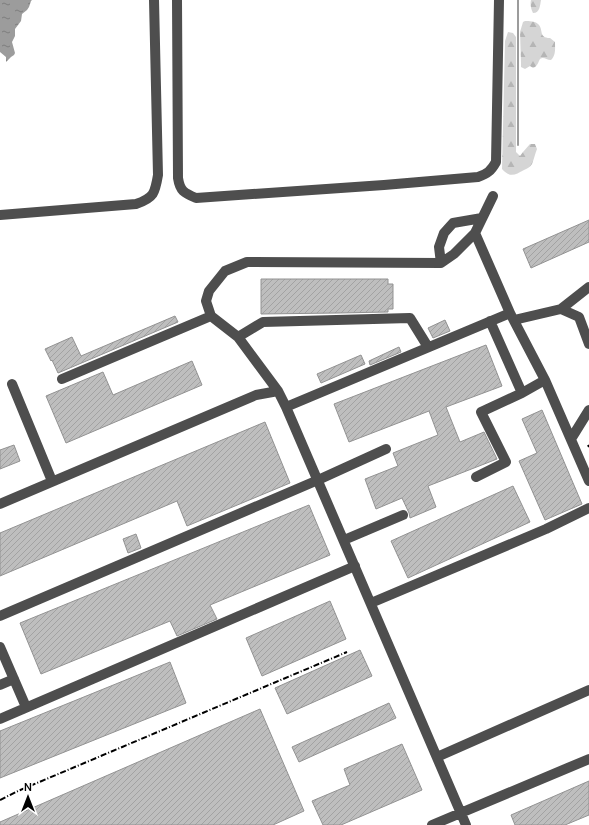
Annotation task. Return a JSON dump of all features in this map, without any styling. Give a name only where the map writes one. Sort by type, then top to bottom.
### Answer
[{"type":"lane","points":[[0,215],[136,204],[146,200],[154,193],[158,175],[154,0]]},
{"type":"lane","points":[[177,0],[178,178],[179,186],[183,191],[196,198],[384,185],[478,177],[486,175],[492,170],[496,162],[499,0]]},
{"type":"lane","points":[[466,825],[286,407],[278,391],[238,337],[211,316],[206,300],[209,291],[225,272],[247,262],[441,263],[454,254],[475,233],[493,196]]},
{"type":"lane","points":[[441,263],[439,247],[444,232],[453,223],[482,218]]},
{"type":"lane","points":[[475,233],[512,316],[545,380],[589,481]]},
{"type":"lane","points":[[286,407],[490,321],[512,316],[561,309],[589,287]]},
{"type":"lane","points":[[561,309],[579,317],[589,344]]},
{"type":"lane","points":[[62,379],[211,316]]},
{"type":"lane","points":[[238,337],[263,322],[410,318],[428,347]]},
{"type":"lane","points":[[490,321],[522,393]]},
{"type":"lane","points":[[476,477],[506,462],[481,412],[522,393],[545,380]]},
{"type":"lane","points":[[12,384],[52,481]]},
{"type":"lane","points":[[0,504],[256,395],[278,391]]},
{"type":"lane","points":[[571,439],[589,410]]},
{"type":"lane","points":[[0,616],[318,480],[386,449]]},
{"type":"lane","points":[[371,603],[546,529],[589,508]]},
{"type":"lane","points":[[344,540],[403,515]]},
{"type":"lane","points":[[0,719],[355,566]]},
{"type":"lane","points":[[0,647],[26,707]]},
{"type":"lane","points":[[0,685],[14,679]]},
{"type":"lane","points":[[437,757],[589,690]]},
{"type":"lane","points":[[432,825],[589,759]]},
{"type":"green space","points":[[531,0],[541,0],[539,8],[535,13],[533,13],[532,10]]},
{"type":"green space","points":[[523,22],[537,23],[540,26],[544,37],[550,38],[555,42],[555,47],[553,58],[551,60],[541,58],[535,67],[533,68],[530,66],[525,69],[521,67],[520,32]]},
{"type":"green space","points":[[508,32],[513,33],[516,37],[516,152],[520,156],[530,144],[535,144],[537,149],[532,164],[528,168],[513,175],[508,174],[502,169],[505,41]]},
{"type":"water","points":[[0,0],[32,0],[27,10],[22,14],[21,21],[15,29],[15,36],[12,42],[15,53],[6,62],[6,57],[0,52]]},
{"type":"building","points":[[589,220],[589,242],[531,268],[523,249]]},
{"type":"building","points":[[261,279],[388,279],[388,284],[393,284],[393,309],[388,309],[388,312],[261,314]]},
{"type":"building","points":[[175,316],[178,322],[58,373],[45,349],[72,337],[81,356]]},
{"type":"building","points":[[445,320],[450,331],[433,338],[428,328]]},
{"type":"building","points":[[486,345],[502,386],[446,407],[460,442],[484,432],[497,459],[428,486],[436,507],[410,518],[402,498],[376,509],[365,479],[398,466],[393,453],[438,435],[429,411],[349,442],[334,404]]},
{"type":"building","points":[[399,347],[401,352],[370,365],[369,361]]},
{"type":"building","points":[[361,355],[365,364],[321,383],[317,374]]},
{"type":"building","points":[[192,361],[202,385],[66,443],[46,396],[103,372],[113,395]]},
{"type":"building","points":[[542,410],[582,504],[545,520],[519,461],[537,453],[522,419]]},
{"type":"building","points":[[265,422],[290,483],[187,526],[177,501],[0,576],[0,533]]},
{"type":"building","points":[[14,445],[20,461],[0,469],[0,450]]},
{"type":"building","points":[[513,486],[530,522],[408,578],[391,541]]},
{"type":"building","points":[[309,505],[330,555],[210,605],[217,619],[177,636],[170,621],[41,674],[20,623]]},
{"type":"building","points":[[136,534],[141,548],[128,553],[123,539]]},
{"type":"building","points":[[330,601],[346,639],[262,676],[246,638]]},
{"type":"building","points":[[360,650],[372,676],[287,714],[275,688]]},
{"type":"building","points":[[170,662],[186,703],[0,778],[0,731]]},
{"type":"building","points":[[389,703],[396,718],[299,762],[292,747]]},
{"type":"building","points":[[260,709],[304,811],[273,825],[0,825],[0,822]]},
{"type":"building","points":[[402,744],[422,790],[341,825],[323,825],[312,801],[350,785],[344,769]]},
{"type":"building","points":[[589,781],[589,815],[565,825],[515,825],[511,815]]},
{"type":"waterway","points":[[518,0],[518,145]]},
{"type":"railway","points":[[0,800],[18,791],[347,652]]}]
